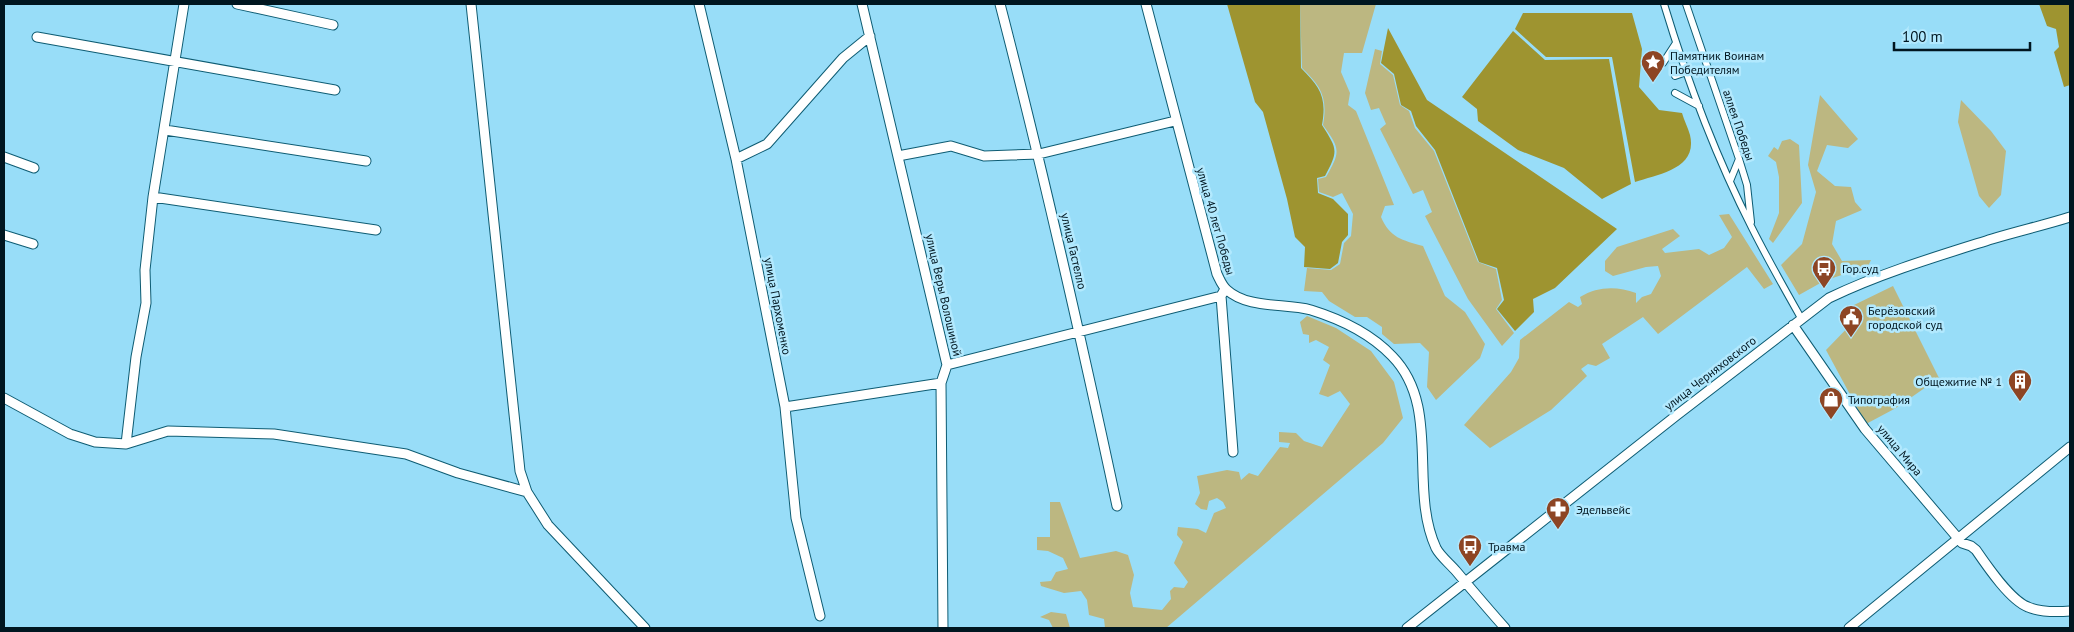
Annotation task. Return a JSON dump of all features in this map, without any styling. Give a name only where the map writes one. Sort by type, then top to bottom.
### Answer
[{"type":"street","points":[[126,444],[136,357],[146,303],[145,270],[153,197],[184,4]]},
{"type":"street","points":[[237,4],[332,25]]},
{"type":"street","points":[[471,4],[520,471],[527,492],[548,525],[645,628]]},
{"type":"street","name":"улица Пархоменко","points":[[699,4],[736,159],[785,407],[796,518],[820,616]]},
{"type":"street","name":"улица Веры Волошиной","points":[[862,4],[947,365],[941,382],[943,628]]},
{"type":"street","name":"улица Гастелло","points":[[1000,4],[1039,154],[1080,332],[1117,506]]},
{"type":"street","name":"улица 40 лет Победы","points":[[1146,4],[1175,121],[1223,292],[1250,301],[1310,310],[1343,323],[1368,336],[1393,356],[1411,381],[1419,405],[1426,514],[1437,549],[1465,582]]},
{"type":"street","points":[[1664,4],[1676,43],[1689,70],[1699,106],[1730,181],[1752,228],[1801,318]]},
{"type":"street","name":"аллея Победы","points":[[1686,4],[1747,185],[1752,228]]},
{"type":"street","points":[[736,159],[767,144],[843,58],[870,36]]},
{"type":"street","points":[[37,37],[335,90]]},
{"type":"street","points":[[1663,63],[1676,43]]},
{"type":"street","points":[[1675,76],[1689,70]]},
{"type":"street","points":[[1675,93],[1699,106]]},
{"type":"street","points":[[898,156],[951,146],[984,156],[1039,154],[1175,121]]},
{"type":"street","points":[[165,130],[366,161]]},
{"type":"street","points":[[4,157],[34,168]]},
{"type":"street","points":[[1730,181],[1739,159]]},
{"type":"street","points":[[153,197],[376,230]]},
{"type":"street","name":"улица Черняховского","points":[[1407,628],[1829,298],[1857,285],[1993,239],[2070,217]]},
{"type":"street","points":[[4,235],[33,244]]},
{"type":"street","points":[[947,365],[1080,332],[1223,292],[1233,452]]},
{"type":"street","name":"улица Мира","points":[[1793,325],[1865,429],[1958,539],[1976,550],[2011,593],[2028,607],[2045,611],[2070,611]]},
{"type":"street","points":[[785,407],[941,382]]},
{"type":"street","points":[[4,398],[70,434],[95,442],[126,444],[168,431],[274,434],[406,454],[458,474],[527,492]]},
{"type":"street","points":[[1849,628],[2070,447]]},
{"type":"street","points":[[1465,582],[1505,628]]},
{"type":"shaded area","points":[[1227,4],[1300,4],[1301,68],[1313,81],[1323,100],[1322,125],[1331,139],[1334,150],[1333,160],[1325,176],[1317,178],[1318,193],[1333,199],[1348,214],[1348,235],[1342,242],[1338,263],[1330,269],[1304,267],[1305,247],[1295,237],[1287,199],[1263,112],[1255,102]]},
{"type":"shaded area","points":[[1300,4],[1376,4],[1362,53],[1344,53],[1341,72],[1350,93],[1348,105],[1356,111],[1394,205],[1385,206],[1381,217],[1388,230],[1393,234],[1403,240],[1423,246],[1445,296],[1465,312],[1485,344],[1480,358],[1436,400],[1427,387],[1429,352],[1420,343],[1394,344],[1382,334],[1382,327],[1367,317],[1355,317],[1329,301],[1322,292],[1304,291],[1307,268],[1331,270],[1340,264],[1344,243],[1351,236],[1353,214],[1342,193],[1333,197],[1319,192],[1318,179],[1326,177],[1334,161],[1336,150],[1333,140],[1323,125],[1325,107],[1322,93],[1302,68]]},
{"type":"shaded area","points":[[2039,4],[2070,4],[2070,85],[2064,87],[2054,52],[2059,47],[2056,29],[2047,26]]},
{"type":"shaded area","points":[[1523,13],[1632,13],[1642,49],[1639,87],[1659,110],[1682,113],[1690,135],[1691,146],[1688,156],[1682,163],[1665,173],[1635,182],[1612,57],[1546,57],[1515,29]]},
{"type":"shaded area","points":[[1388,28],[1427,100],[1617,229],[1555,288],[1533,299],[1534,312],[1515,331],[1497,309],[1504,300],[1497,268],[1479,262],[1435,150],[1416,126],[1411,111],[1401,105],[1394,74],[1381,63]]},
{"type":"shaded area","points":[[1513,31],[1545,60],[1609,59],[1631,184],[1602,199],[1564,168],[1518,150],[1478,121],[1477,109],[1462,97]]},
{"type":"shaded area","points":[[1375,49],[1382,51],[1380,64],[1393,75],[1400,105],[1409,111],[1415,128],[1434,151],[1478,262],[1496,269],[1502,300],[1496,309],[1514,333],[1502,346],[1468,299],[1425,216],[1432,212],[1423,190],[1413,194],[1380,129],[1386,124],[1379,108],[1371,110],[1365,93]]},
{"type":"shaded area","points":[[1820,95],[1858,139],[1848,148],[1827,145],[1817,171],[1835,186],[1851,187],[1855,202],[1862,210],[1836,221],[1832,244],[1842,261],[1871,260],[1868,266],[1824,281],[1799,295],[1781,265],[1802,244],[1816,192],[1808,165]]},
{"type":"shaded area","points":[[1961,100],[1991,131],[2006,151],[2001,195],[1989,208],[1979,196],[1958,122]]},
{"type":"shaded area","points":[[1790,139],[1799,145],[1802,203],[1773,243],[1769,239],[1779,213],[1779,177],[1776,162],[1768,156],[1774,147],[1778,150],[1782,141]]},
{"type":"shaded area","points":[[1729,214],[1773,284],[1764,289],[1747,267],[1658,334],[1643,317],[1602,344],[1610,358],[1596,366],[1588,364],[1581,369],[1587,376],[1551,410],[1490,448],[1464,425],[1511,372],[1519,358],[1520,340],[1569,302],[1578,307],[1582,304],[1580,297],[1587,293],[1608,288],[1636,293],[1636,303],[1642,297],[1651,294],[1661,276],[1658,266],[1646,267],[1613,276],[1605,271],[1605,261],[1617,247],[1673,229],[1680,236],[1662,249],[1665,253],[1699,249],[1709,255],[1724,248],[1732,237],[1719,215]]},
{"type":"shaded area","points":[[1893,286],[1939,378],[1896,408],[1866,424],[1826,350],[1857,318],[1854,305]]},
{"type":"shaded area","points":[[1307,316],[1336,328],[1371,351],[1394,382],[1403,418],[1383,443],[1166,628],[1105,628],[1104,619],[1089,615],[1087,600],[1081,591],[1064,593],[1041,586],[1040,582],[1051,581],[1056,572],[1068,569],[1063,558],[1048,551],[1037,550],[1037,537],[1050,537],[1050,502],[1060,502],[1080,558],[1116,551],[1128,555],[1134,575],[1130,593],[1133,607],[1162,610],[1171,599],[1170,591],[1174,587],[1184,588],[1188,582],[1174,563],[1183,542],[1177,535],[1178,527],[1198,529],[1206,533],[1214,513],[1226,508],[1223,502],[1217,498],[1209,501],[1207,510],[1201,509],[1195,504],[1200,493],[1197,476],[1227,470],[1239,472],[1241,480],[1249,473],[1258,476],[1280,447],[1288,448],[1290,443],[1279,442],[1279,432],[1296,433],[1304,441],[1322,447],[1350,404],[1340,391],[1328,397],[1319,394],[1330,365],[1323,360],[1329,347],[1316,340],[1309,343],[1309,335],[1303,334],[1300,322]]},
{"type":"shaded area","points":[[1051,612],[1066,614],[1070,628],[1053,628],[1049,620],[1040,617]]},
{"type":"place","name":"Памятник Воинам Победителям","points":[[1653,83]]},
{"type":"place","name":"Гор.суд","points":[[1824,289]]},
{"type":"place","name":"Берёзовский городской суд","points":[[1851,338]]},
{"type":"place","name":"Общежитие № 1","points":[[2020,402]]},
{"type":"place","name":"Типография","points":[[1831,420]]},
{"type":"place","name":"Эдельвейс","points":[[1558,530]]},
{"type":"place","name":"Травма","points":[[1470,567]]}]
